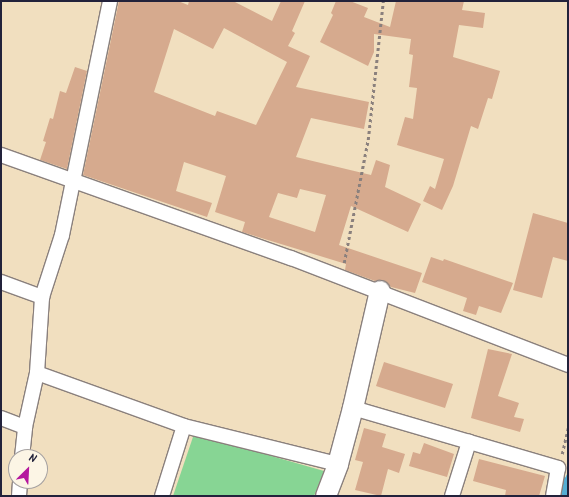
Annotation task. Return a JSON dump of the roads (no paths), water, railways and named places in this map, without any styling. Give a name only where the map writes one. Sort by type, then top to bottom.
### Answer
[{"type":"street","points":[[23,449],[25,427],[37,373],[42,297],[62,235],[110,1]]},
{"type":"street","points":[[1,155],[73,182],[291,258],[340,279],[380,291],[568,365]]},
{"type":"street","points":[[1,282],[42,297]]},
{"type":"street","points":[[326,496],[338,464],[353,408],[380,291]]},
{"type":"street","points":[[37,373],[184,426],[338,464]]},
{"type":"street","points":[[353,408],[558,468],[553,496]]},
{"type":"street","points":[[1,418],[25,427]]},
{"type":"street","points":[[162,496],[184,426]]},
{"type":"street","points":[[452,496],[469,442]]},
{"type":"water","points":[[564,477],[568,478],[567,496],[560,496]]},
{"type":"waterway","points":[[564,496],[568,476]]}]
